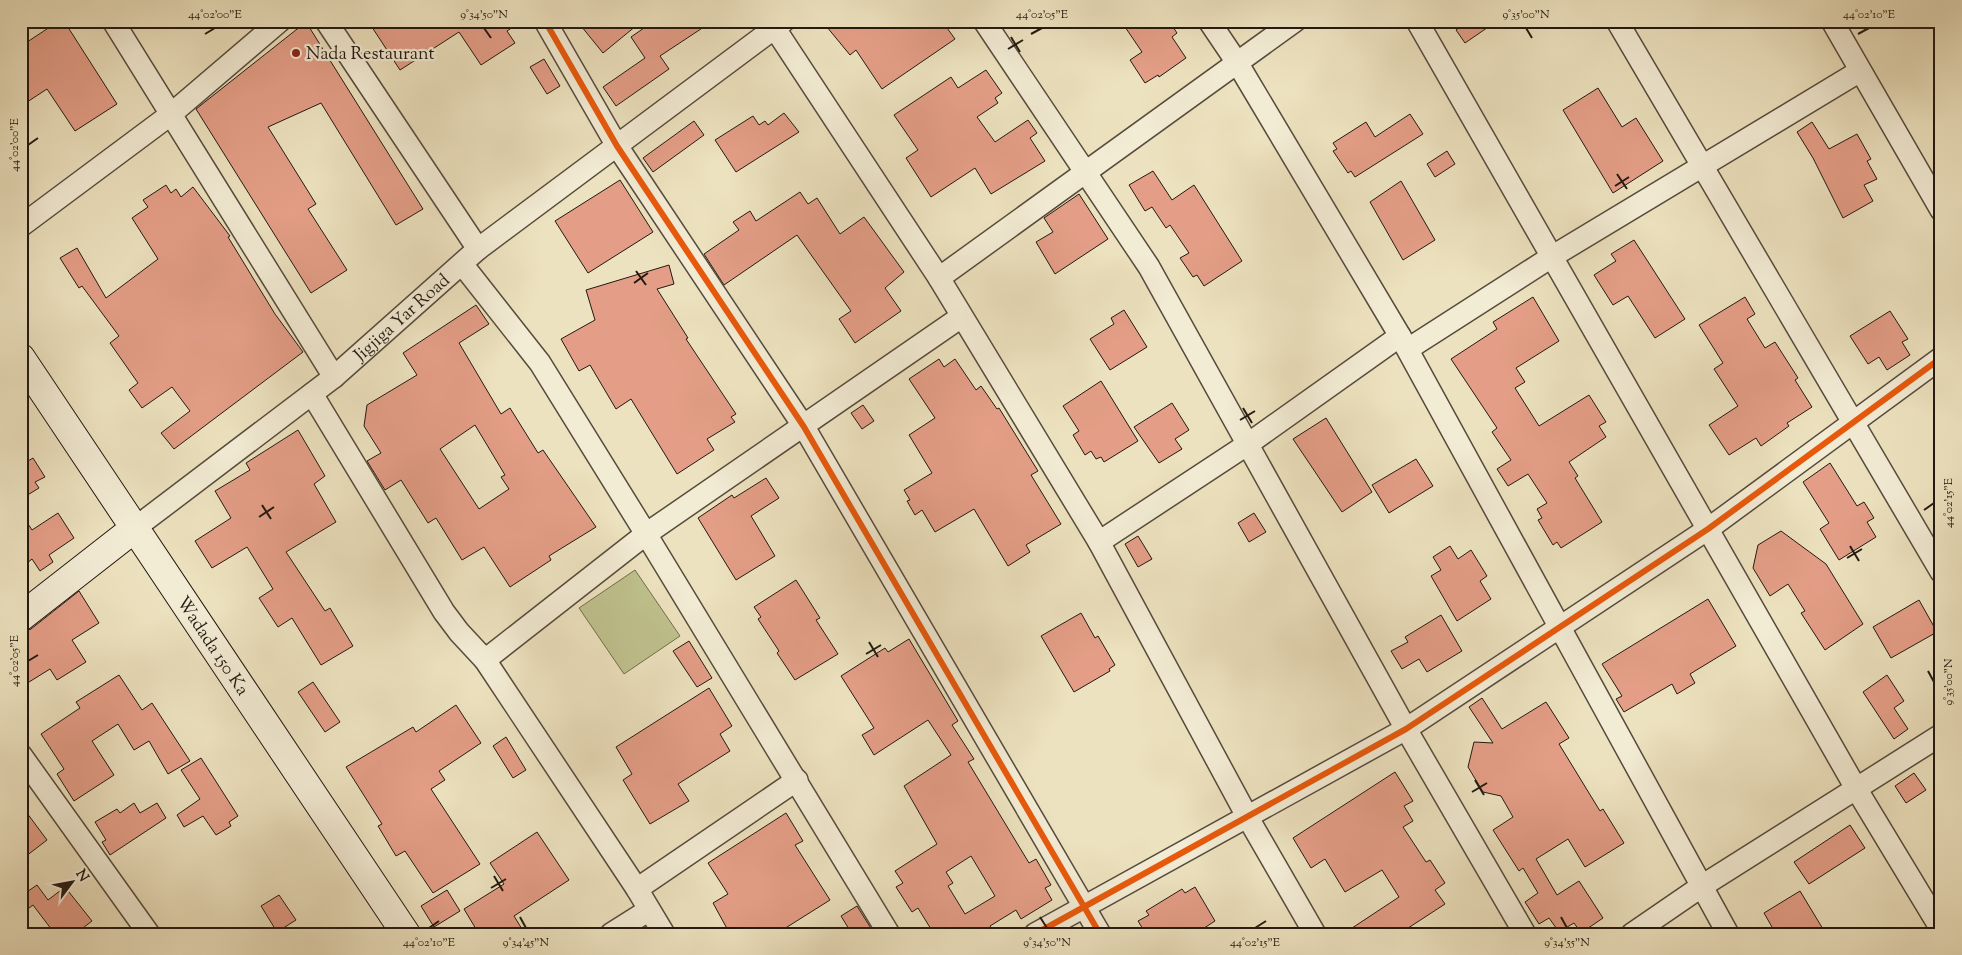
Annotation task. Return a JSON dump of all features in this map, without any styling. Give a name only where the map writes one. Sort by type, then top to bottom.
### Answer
[{"type":"street","points":[[113,21],[334,377]]},
{"type":"street","points":[[21,226],[170,115],[280,21]]},
{"type":"street","points":[[326,21],[478,249]]},
{"type":"street","points":[[545,21],[617,146],[804,427],[1100,934]]},
{"type":"street","points":[[984,21],[1088,173],[1149,267],[1406,729],[1525,934]]},
{"type":"street","points":[[1209,21],[1238,64],[1404,343],[1728,934]]},
{"type":"street","points":[[939,278],[1088,173],[1295,21]]},
{"type":"street","points":[[1417,21],[1857,790],[1941,929]]},
{"type":"street","points":[[1617,21],[1701,167],[1941,572]]},
{"type":"street","points":[[1832,21],[1941,210]]},
{"type":"street","points":[[776,24],[939,278],[1099,542],[1248,818],[1315,934]]},
{"type":"street","name":"Jigjiga Yar Road","points":[[21,617],[334,377],[478,249],[617,146],[776,24]]},
{"type":"street","points":[[1099,542],[1404,343],[1553,256],[1860,71]]},
{"type":"street","points":[[462,264],[540,363],[890,934]]},
{"type":"street","points":[[485,660],[646,534],[804,427],[961,317]]},
{"type":"street","name":"Wadada 150 Ka","points":[[21,358],[406,934]]},
{"type":"street","points":[[1035,934],[1406,729],[1560,625],[1708,529],[1941,358]]},
{"type":"street","points":[[312,394],[444,612],[458,632],[485,660],[637,888],[664,934]]},
{"type":"street","points":[[1632,934],[1702,886],[1857,790],[1941,735]]},
{"type":"street","points":[[21,755],[149,934]]},
{"type":"street","points":[[637,888],[797,780]]},
{"type":"street","points":[[611,934],[649,910]]},
{"type":"green space","points":[[635,570],[680,636],[624,674],[579,608]]},
{"type":"building","points":[[59,21],[64,21],[117,104],[75,131],[47,89],[21,106],[21,46]]},
{"type":"building","points":[[368,21],[522,21],[507,31],[515,43],[481,65],[459,32],[400,70]]},
{"type":"building","points":[[577,21],[642,21],[603,53]]},
{"type":"building","points":[[654,21],[713,21],[660,56],[669,69],[616,106],[603,87],[645,58],[631,37]]},
{"type":"building","points":[[822,21],[942,21],[955,39],[882,89],[856,50],[850,55]]},
{"type":"building","points":[[1121,21],[1169,21],[1177,33],[1172,37],[1186,58],[1159,77],[1158,75],[1145,83],[1130,60],[1142,52]]},
{"type":"building","points":[[1468,21],[1497,21],[1465,43],[1456,30]]},
{"type":"building","points":[[306,22],[423,209],[396,225],[321,103],[268,127],[316,204],[308,209],[347,270],[311,293],[196,109]]},
{"type":"building","points":[[544,59],[560,86],[547,94],[530,67]]},
{"type":"building","points":[[986,70],[1002,93],[995,98],[998,103],[977,117],[995,142],[1028,120],[1037,133],[1030,138],[1045,161],[991,194],[975,168],[931,197],[906,158],[918,150],[894,115],[951,77],[958,88]]},
{"type":"building","points":[[1598,88],[1622,127],[1636,118],[1663,161],[1613,193],[1563,110]]},
{"type":"building","points":[[784,113],[799,132],[736,172],[715,140],[753,116],[759,125],[765,121],[768,125]]},
{"type":"building","points":[[1410,114],[1423,134],[1355,177],[1351,171],[1348,173],[1333,151],[1337,149],[1333,143],[1366,122],[1375,137]]},
{"type":"building","points":[[694,121],[704,135],[653,172],[643,158]]},
{"type":"building","points":[[1812,122],[1829,149],[1857,134],[1871,159],[1867,161],[1877,179],[1864,185],[1873,201],[1843,218],[1813,158],[1797,132]]},
{"type":"building","points":[[1447,151],[1455,164],[1435,177],[1427,164]]},
{"type":"building","points":[[1153,171],[1172,200],[1194,185],[1242,261],[1204,286],[1197,275],[1193,277],[1180,258],[1189,253],[1170,225],[1166,228],[1152,207],[1145,211],[1129,185]]},
{"type":"building","points":[[620,180],[653,232],[588,273],[555,221]]},
{"type":"building","points":[[1401,181],[1435,240],[1403,260],[1370,202]]},
{"type":"building","points":[[166,185],[171,193],[176,189],[181,197],[193,187],[230,236],[228,237],[275,314],[303,352],[174,449],[161,433],[190,411],[172,387],[142,408],[129,390],[138,383],[110,343],[119,336],[82,286],[79,288],[60,258],[77,248],[106,298],[158,259],[132,218],[148,207],[143,200]]},
{"type":"building","points":[[800,192],[808,204],[817,198],[840,234],[864,217],[904,272],[885,288],[901,311],[855,343],[839,319],[851,311],[797,235],[724,285],[704,254],[739,230],[733,222],[750,211],[756,221]]},
{"type":"building","points":[[1079,194],[1108,239],[1055,274],[1036,242],[1053,232],[1044,218]]},
{"type":"building","points":[[1634,240],[1685,319],[1655,338],[1628,296],[1613,305],[1594,275],[1616,261],[1611,254]]},
{"type":"building","points":[[669,265],[674,284],[657,289],[688,338],[686,339],[736,414],[731,417],[735,422],[707,439],[714,450],[677,474],[631,399],[616,409],[590,365],[579,371],[561,339],[595,320],[586,290]]},
{"type":"building","points":[[1533,297],[1559,341],[1516,368],[1525,382],[1515,388],[1539,426],[1589,395],[1606,422],[1599,426],[1606,437],[1569,462],[1578,476],[1575,478],[1602,522],[1561,548],[1557,542],[1553,545],[1538,520],[1542,518],[1537,509],[1547,503],[1528,474],[1508,486],[1497,469],[1511,460],[1492,432],[1497,428],[1451,359],[1497,329],[1493,322]]},
{"type":"building","points":[[1745,297],[1755,314],[1747,319],[1765,348],[1775,342],[1798,378],[1795,380],[1812,407],[1787,423],[1789,426],[1761,446],[1756,438],[1729,455],[1709,425],[1738,406],[1714,369],[1723,363],[1699,325]]},
{"type":"building","points":[[476,305],[489,324],[459,343],[501,414],[510,408],[538,453],[543,450],[596,527],[549,556],[551,560],[510,587],[484,547],[462,560],[436,518],[428,523],[401,480],[385,490],[367,461],[381,453],[364,426],[367,405],[417,375],[403,353]],"holes":[[[475,425],[505,475],[501,477],[509,489],[479,509],[440,449]]]},
{"type":"building","points":[[1124,310],[1147,347],[1110,370],[1090,339],[1114,324],[1111,318]]},
{"type":"building","points":[[1890,311],[1908,339],[1902,342],[1910,355],[1887,370],[1879,357],[1868,364],[1850,336]]},
{"type":"building","points":[[939,359],[944,367],[955,359],[976,390],[981,386],[997,409],[999,408],[1038,471],[1031,475],[1061,524],[1026,545],[1030,552],[1008,566],[974,509],[935,532],[922,510],[915,515],[907,501],[910,500],[904,490],[932,473],[909,435],[935,418],[909,379]]},
{"type":"building","points":[[1101,381],[1138,441],[1104,462],[1101,457],[1096,459],[1091,451],[1085,455],[1073,435],[1079,431],[1063,406]]},
{"type":"building","points":[[1172,403],[1189,430],[1175,439],[1182,449],[1159,463],[1134,427]]},
{"type":"building","points":[[863,405],[874,421],[862,429],[851,413]]},
{"type":"building","points":[[1326,418],[1372,492],[1342,512],[1293,439]]},
{"type":"building","points":[[298,430],[325,476],[314,484],[336,522],[286,552],[325,611],[330,608],[353,646],[321,665],[292,618],[278,627],[259,598],[273,589],[247,547],[212,568],[195,541],[231,518],[215,491],[250,470],[246,463]]},
{"type":"building","points":[[33,458],[45,477],[35,482],[39,488],[21,499],[21,461],[23,464]]},
{"type":"building","points":[[1416,459],[1433,486],[1389,513],[1372,485]]},
{"type":"building","points":[[1830,463],[1857,506],[1864,502],[1874,518],[1867,522],[1876,537],[1839,560],[1820,529],[1829,523],[1803,482]]},
{"type":"building","points":[[766,478],[779,498],[751,516],[775,556],[736,580],[698,518],[732,495],[734,498]]},
{"type":"building","points":[[21,513],[32,530],[58,513],[74,538],[49,555],[53,562],[40,571],[32,559],[21,568]]},
{"type":"building","points":[[1254,513],[1266,532],[1249,542],[1238,523]]},
{"type":"building","points":[[1781,531],[1826,564],[1863,624],[1825,650],[1801,613],[1805,611],[1788,584],[1770,596],[1753,568],[1758,545]]},
{"type":"building","points":[[1138,536],[1152,559],[1138,567],[1125,544]]},
{"type":"building","points":[[1450,546],[1458,559],[1471,550],[1487,576],[1480,581],[1491,599],[1457,621],[1431,576],[1441,570],[1433,557]]},
{"type":"building","points":[[796,580],[820,618],[816,620],[838,654],[795,680],[777,653],[779,651],[758,619],[761,617],[754,607]]},
{"type":"building","points":[[79,591],[99,623],[72,640],[86,662],[57,680],[50,669],[21,687],[21,632],[31,629]]},
{"type":"building","points":[[1708,599],[1736,646],[1690,674],[1695,683],[1677,694],[1672,684],[1624,712],[1616,699],[1622,696],[1602,664]]},
{"type":"building","points":[[1919,600],[1937,632],[1891,658],[1873,627]]},
{"type":"building","points":[[1081,613],[1095,638],[1098,636],[1115,665],[1109,669],[1110,671],[1074,692],[1041,636]]},
{"type":"building","points":[[1441,615],[1462,651],[1427,672],[1419,659],[1402,669],[1391,651],[1408,642],[1405,637]]},
{"type":"building","points":[[909,639],[958,721],[952,725],[974,759],[968,762],[1029,863],[1036,859],[1051,885],[1045,888],[1052,900],[1021,919],[1016,910],[990,926],[995,934],[934,934],[918,908],[912,912],[896,887],[903,883],[895,871],[937,844],[904,786],[951,755],[928,720],[874,755],[862,735],[874,728],[841,676],[885,648],[888,652]],"holes":[[[971,856],[995,896],[965,914],[948,886],[953,883],[946,872]]]},
{"type":"building","points":[[689,641],[712,678],[697,687],[673,651]]},
{"type":"building","points":[[119,675],[142,710],[152,703],[190,761],[168,774],[149,741],[134,750],[118,724],[92,741],[114,775],[74,801],[57,774],[64,769],[41,734],[80,708],[76,702]]},
{"type":"building","points":[[1887,675],[1904,701],[1894,708],[1908,729],[1894,739],[1863,692]]},
{"type":"building","points":[[313,682],[340,722],[325,732],[298,692]]},
{"type":"building","points":[[709,688],[732,726],[720,734],[730,751],[678,784],[689,801],[650,824],[623,780],[632,774],[616,747]]},
{"type":"building","points":[[1482,698],[1502,729],[1546,702],[1569,738],[1559,744],[1600,811],[1603,809],[1624,843],[1585,867],[1568,839],[1536,859],[1557,895],[1579,881],[1603,918],[1581,933],[1574,923],[1559,932],[1549,918],[1539,924],[1525,902],[1538,893],[1523,868],[1519,871],[1493,830],[1513,817],[1501,796],[1483,792],[1468,767],[1474,742],[1493,743],[1469,707]]},
{"type":"building","points":[[456,705],[481,743],[439,771],[445,780],[431,789],[480,864],[433,893],[405,851],[396,856],[378,826],[382,824],[346,767],[413,727],[416,732]]},
{"type":"building","points":[[506,737],[526,770],[513,778],[493,746]]},
{"type":"building","points":[[201,758],[238,816],[229,822],[231,826],[216,835],[203,816],[184,827],[177,815],[200,799],[181,770]]},
{"type":"building","points":[[1395,772],[1413,801],[1404,806],[1413,821],[1403,827],[1426,862],[1430,860],[1445,883],[1435,890],[1445,904],[1399,934],[1343,934],[1399,897],[1382,870],[1345,892],[1325,859],[1311,868],[1293,838]]},
{"type":"building","points":[[1914,773],[1926,790],[1906,803],[1895,786]]},
{"type":"building","points":[[134,803],[140,813],[157,803],[166,818],[110,855],[102,842],[106,840],[95,822],[117,809],[120,813]]},
{"type":"building","points":[[21,805],[47,840],[21,860]]},
{"type":"building","points":[[786,813],[803,841],[795,845],[830,900],[776,934],[730,934],[713,903],[728,894],[708,863]]},
{"type":"building","points":[[1850,825],[1865,848],[1809,884],[1794,862]]},
{"type":"building","points":[[537,832],[569,880],[514,916],[525,934],[479,934],[464,909],[504,884],[490,863]]},
{"type":"building","points":[[37,885],[48,900],[65,887],[92,921],[75,934],[55,934],[33,905],[21,914],[21,896]]},
{"type":"building","points":[[1195,887],[1215,921],[1195,934],[1146,934],[1138,921],[1149,915],[1146,911],[1182,889],[1185,893]]},
{"type":"building","points":[[447,890],[460,911],[434,927],[421,906]]},
{"type":"building","points":[[1800,891],[1826,934],[1776,934],[1764,913]]},
{"type":"building","points":[[279,895],[296,920],[277,932],[261,906]]},
{"type":"building","points":[[857,906],[872,930],[867,934],[852,934],[841,916]]},
{"type":"cycle path","points":[[545,21],[617,146],[804,427],[1100,934]]},
{"type":"cycle path","points":[[1035,934],[1406,729],[1708,529],[1941,358]]},
{"type":"place","name":"Nada Restaurant","points":[[296,53]]}]
